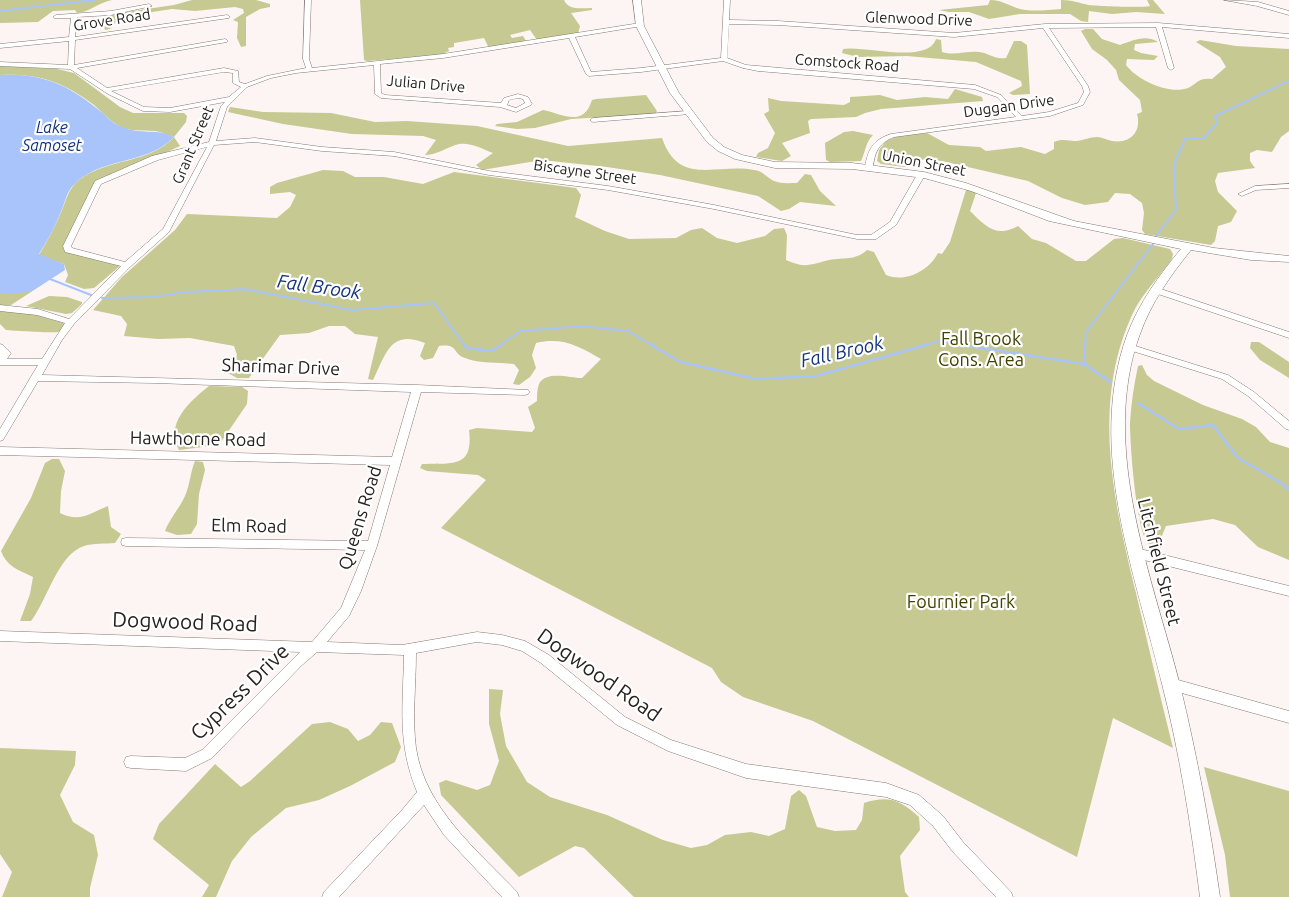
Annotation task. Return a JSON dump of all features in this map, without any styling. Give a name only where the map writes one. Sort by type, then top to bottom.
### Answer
[{"type":"street","points":[[308,0],[306,59],[309,69]]},
{"type":"street","name":"Union Street","points":[[637,0],[640,25],[662,68],[699,129],[722,149],[748,159],[792,165],[869,167],[920,175],[977,189],[1069,223],[1187,248],[1289,259]]},
{"type":"street","points":[[724,59],[727,0]]},
{"type":"street","points":[[1226,0],[1258,4],[1289,13]]},
{"type":"street","points":[[56,17],[111,13],[149,6]]},
{"type":"street","points":[[71,68],[74,16]]},
{"type":"street","name":"Grove Road","points":[[0,46],[73,39],[227,16]]},
{"type":"street","name":"Glenwood Drive","points":[[727,22],[778,23],[954,35],[1045,26],[1158,25],[1289,36]]},
{"type":"street","name":"Grant Street","points":[[0,437],[44,362],[71,322],[169,226],[212,143],[224,106],[229,99],[246,86],[269,77],[309,69],[443,56],[640,25]]},
{"type":"street","points":[[1158,25],[1171,68]]},
{"type":"street","name":"Duggan Drive","points":[[869,167],[870,152],[874,145],[881,139],[893,135],[1021,118],[1072,108],[1081,104],[1086,99],[1085,86],[1045,26]]},
{"type":"street","name":"Comstock Road","points":[[571,36],[589,74],[662,68],[724,59],[745,67],[764,70],[975,86],[999,96],[1021,118]]},
{"type":"street","points":[[0,64],[71,68],[225,41]]},
{"type":"street","name":"Julian Drive","points":[[377,63],[376,87],[378,94],[383,97],[503,105]]},
{"type":"street","points":[[71,68],[133,106],[155,111],[229,99]]},
{"type":"street","points":[[105,90],[224,70],[236,72],[236,83],[246,86]]},
{"type":"street","points":[[593,120],[688,113]]},
{"type":"street","name":"Biscayne Street","points":[[128,265],[68,250],[67,246],[98,183],[155,158],[212,143],[232,140],[269,140],[322,149],[401,155],[489,174],[563,181],[705,205],[857,237],[873,237],[893,223],[920,175]]},
{"type":"street","points":[[1242,194],[1255,188],[1289,186]]},
{"type":"street","name":"Litchfield Street","points":[[1187,248],[1155,290],[1129,347],[1122,388],[1119,443],[1123,490],[1136,553],[1171,684],[1195,795],[1210,897]]},
{"type":"street","points":[[1155,290],[1289,335]]},
{"type":"street","points":[[0,308],[38,312],[71,322]]},
{"type":"street","points":[[0,347],[6,353],[0,362]]},
{"type":"street","points":[[1129,347],[1225,376],[1251,394],[1289,426]]},
{"type":"street","points":[[0,362],[44,362]]},
{"type":"street","name":"Sharimar Drive","points":[[35,378],[525,392]]},
{"type":"street","name":"Queens Road","points":[[315,647],[345,612],[355,591],[372,546],[418,388]]},
{"type":"street","name":"Hawthorne Road","points":[[0,451],[396,461]]},
{"type":"street","name":"Elm Road","points":[[126,542],[372,546]]},
{"type":"street","points":[[1136,553],[1289,591]]},
{"type":"street","name":"Dogwood Road","points":[[0,636],[410,649],[477,638],[502,640],[525,646],[544,658],[621,721],[668,745],[746,772],[886,790],[914,800],[938,821],[958,846],[1006,897]]},
{"type":"street","name":"Cypress Drive","points":[[131,762],[186,765],[207,754],[297,662],[315,647]]},
{"type":"street","points":[[410,649],[410,748],[416,773],[440,820],[512,897]]},
{"type":"street","points":[[1171,684],[1289,717]]},
{"type":"street","points":[[329,897],[408,815],[425,793]]},
{"type":"green space","points":[[0,0],[112,0],[81,13],[77,13],[75,10],[53,11],[38,22],[0,23]]},
{"type":"green space","points":[[192,0],[256,0],[270,4],[270,7],[260,9],[246,17],[246,46],[241,47],[237,38],[238,22],[233,20],[244,13],[243,9],[235,7],[195,11],[172,9],[126,16],[120,17],[110,29],[105,30],[104,27],[107,16],[113,14],[174,5]]},
{"type":"green space","points":[[360,0],[564,0],[569,6],[592,8],[592,10],[571,13],[580,26],[578,34],[537,40],[530,30],[510,35],[512,38],[523,36],[526,41],[489,48],[484,38],[454,43],[454,47],[448,48],[449,51],[440,55],[367,61],[364,60]]},
{"type":"green space","points":[[990,0],[1002,2],[1020,9],[1035,11],[1061,9],[1061,0],[1089,5],[1138,7],[1150,6],[1147,0],[1153,0],[1165,14],[1136,12],[1112,14],[1089,11],[1088,22],[1081,21],[1070,14],[1020,14],[989,19],[969,12],[939,10],[988,5]]},
{"type":"green space","points":[[1093,29],[1102,39],[1120,45],[1143,38],[1158,42],[1135,44],[1134,50],[1158,56],[1154,60],[1127,59],[1126,65],[1145,81],[1163,88],[1180,90],[1188,88],[1201,80],[1212,79],[1226,67],[1220,57],[1196,42],[1200,40],[1236,46],[1289,49],[1289,131],[1281,137],[1272,152],[1257,150],[1250,153],[1250,161],[1255,168],[1218,173],[1215,181],[1218,192],[1237,211],[1231,222],[1218,226],[1215,241],[1211,245],[1145,234],[1142,230],[1144,213],[1142,203],[1130,194],[1115,193],[1108,202],[1085,205],[1062,198],[1028,181],[942,161],[924,159],[905,167],[881,164],[877,161],[879,150],[886,141],[898,136],[927,133],[949,145],[980,147],[986,151],[1021,147],[1045,154],[1054,149],[1054,142],[1060,140],[1077,141],[1092,137],[1101,137],[1112,141],[1129,139],[1138,126],[1137,114],[1142,112],[1140,100],[1119,80],[1116,70],[1107,60],[1092,49],[1081,31]]},
{"type":"green space","points":[[936,39],[941,40],[942,52],[951,54],[979,52],[1002,58],[1006,58],[1014,41],[1021,41],[1027,45],[1030,94],[1013,95],[1009,93],[1022,86],[1021,81],[976,62],[907,56],[858,57],[842,53],[843,49],[853,48],[908,53],[930,47]]},
{"type":"green space","points":[[0,66],[57,69],[74,73],[120,107],[133,113],[184,113],[187,116],[186,122],[174,137],[155,131],[125,129],[72,90],[39,78],[0,75]]},
{"type":"green space","points":[[955,89],[982,97],[983,101],[881,109],[856,117],[811,119],[808,121],[810,133],[782,143],[791,156],[782,161],[756,157],[758,153],[768,148],[775,133],[764,114],[769,111],[768,98],[781,101],[844,105],[850,102],[850,97],[880,95],[897,100],[925,97],[948,99]]},
{"type":"green space","points":[[646,95],[657,111],[655,114],[571,119],[535,128],[517,129],[495,126],[497,124],[517,122],[543,110],[564,116],[577,117],[588,109],[592,100]]},
{"type":"green space","points":[[230,107],[263,112],[331,113],[375,122],[407,121],[477,126],[568,146],[662,138],[669,153],[678,163],[689,168],[700,170],[754,170],[779,183],[797,183],[805,174],[811,175],[820,191],[836,206],[800,202],[789,209],[781,211],[758,196],[660,175],[542,160],[482,170],[476,165],[493,153],[472,145],[459,144],[434,154],[425,155],[436,140],[423,136],[352,134],[283,124],[228,112]]},
{"type":"green space","points":[[853,131],[873,135],[867,144],[861,161],[830,162],[826,160],[825,143],[844,132]]},
{"type":"green space","points":[[174,137],[180,146],[94,186],[63,248],[67,252],[120,266],[94,288],[84,289],[65,282],[68,275],[64,264],[39,255],[60,216],[73,186],[90,173],[153,152],[164,146]]},
{"type":"green space","points":[[323,170],[343,171],[355,177],[384,177],[423,184],[454,172],[576,188],[581,195],[575,217],[605,231],[629,239],[676,238],[691,230],[702,228],[717,238],[737,243],[765,236],[774,229],[784,228],[787,235],[786,260],[801,265],[808,265],[858,256],[867,250],[874,252],[886,275],[893,277],[916,274],[929,265],[938,253],[942,254],[950,242],[966,190],[973,190],[976,193],[970,211],[987,226],[998,231],[1004,231],[1018,226],[1032,239],[1046,243],[1076,261],[1086,261],[1114,239],[1123,238],[1170,249],[1173,254],[1172,259],[1145,293],[1136,308],[1119,349],[1112,383],[1109,418],[1110,453],[1120,523],[1173,748],[1113,718],[1077,857],[813,721],[743,697],[721,682],[712,668],[441,528],[486,480],[478,475],[427,471],[420,468],[422,464],[451,463],[464,458],[470,443],[469,430],[477,428],[532,432],[535,428],[528,407],[537,401],[538,386],[542,380],[553,376],[582,378],[601,359],[570,344],[554,341],[536,343],[532,355],[536,368],[530,377],[519,385],[513,384],[519,370],[514,364],[471,360],[458,354],[453,347],[445,345],[439,346],[433,358],[424,360],[420,356],[425,343],[404,339],[391,346],[373,380],[368,379],[378,337],[355,334],[345,326],[329,326],[309,333],[280,335],[249,378],[237,378],[228,373],[237,355],[234,346],[190,338],[158,339],[124,336],[127,324],[121,316],[93,310],[122,277],[175,230],[187,214],[277,218],[290,207],[296,195],[290,192],[270,194],[270,187],[277,183]]},
{"type":"green space","points":[[31,292],[11,305],[0,305],[0,294]]},
{"type":"green space","points":[[49,296],[67,297],[82,302],[82,304],[72,313],[66,314],[26,306]]},
{"type":"green space","points":[[0,310],[37,315],[66,324],[58,332],[6,330],[0,324]]},
{"type":"green space","points":[[1251,342],[1259,342],[1289,362],[1289,378],[1260,360],[1250,348]]},
{"type":"green space","points":[[1142,365],[1147,375],[1154,381],[1203,405],[1242,419],[1256,427],[1270,442],[1289,448],[1289,560],[1258,547],[1235,525],[1213,519],[1166,526],[1161,538],[1161,549],[1151,547],[1148,544],[1140,521],[1137,504],[1130,434],[1130,416],[1134,387],[1138,366]]},
{"type":"green space","points":[[209,386],[242,387],[248,391],[247,404],[219,445],[179,450],[175,440],[177,422],[187,406]]},
{"type":"green space","points":[[52,459],[59,459],[65,471],[61,491],[60,513],[79,517],[108,506],[111,527],[121,534],[115,543],[88,545],[75,551],[60,568],[31,621],[20,621],[30,594],[33,577],[10,564],[1,551],[31,498],[45,463]]},
{"type":"green space","points":[[195,461],[203,462],[205,470],[199,494],[197,524],[191,534],[177,535],[165,531],[185,496]]},
{"type":"green space","points":[[489,689],[503,690],[500,714],[506,746],[527,782],[550,797],[607,815],[663,840],[691,848],[707,845],[725,835],[751,832],[769,836],[785,829],[791,796],[799,790],[806,796],[817,827],[835,831],[856,830],[862,820],[864,803],[887,799],[900,803],[919,817],[920,830],[900,856],[905,892],[909,897],[634,897],[584,848],[575,846],[519,877],[441,795],[439,783],[446,780],[477,790],[490,785],[499,761],[489,724]]},
{"type":"green space","points":[[330,722],[348,729],[358,741],[370,735],[381,722],[392,723],[401,747],[395,762],[319,800],[286,808],[251,837],[232,861],[216,897],[202,897],[209,885],[153,839],[159,824],[215,764],[241,787],[312,724]]},
{"type":"green space","points":[[0,748],[76,751],[75,765],[60,795],[73,822],[94,835],[98,855],[90,888],[90,897],[2,897],[12,872],[0,854]]},
{"type":"green space","points":[[1204,767],[1289,791],[1289,897],[1230,897],[1225,855]]},
{"type":"water","name":"Lake Samoset","points":[[0,75],[27,76],[51,81],[84,99],[118,125],[135,131],[162,133],[174,137],[150,153],[94,171],[82,178],[71,188],[49,238],[39,254],[64,264],[65,270],[31,292],[0,294]]},
{"type":"waterway","name":"Fall Brook","points":[[0,11],[94,0]]},
{"type":"waterway","points":[[1156,236],[1176,210],[1174,165],[1185,139],[1204,138],[1217,123],[1215,116],[1289,81]]},
{"type":"waterway","points":[[1085,346],[1086,332],[1153,244]]},
{"type":"waterway","name":"Fall Brook","points":[[50,279],[91,295]]},
{"type":"waterway","name":"Fall Brook","points":[[102,298],[153,297],[186,292],[245,289],[352,310],[434,303],[465,346]]},
{"type":"waterway","name":"Fall Brook","points":[[499,346],[520,331],[581,326],[628,331],[654,346]]},
{"type":"waterway","name":"Fall Brook","points":[[922,346],[939,341],[970,346]]},
{"type":"waterway","name":"Fall Brook","points":[[465,345],[467,348],[492,351],[501,345]]},
{"type":"waterway","name":"Fall Brook","points":[[651,345],[681,362],[756,379],[816,376],[926,345]]},
{"type":"waterway","name":"Fall Brook","points":[[962,345],[1084,364]]},
{"type":"waterway","points":[[1084,364],[1085,345]]},
{"type":"waterway","name":"Fall Brook","points":[[1084,364],[1111,382]]},
{"type":"waterway","name":"Fall Brook","points":[[1138,403],[1179,429],[1213,425],[1238,458],[1283,484],[1289,490]]},
{"type":"park label","name":"Fall Brook Cons. Area","points":[[981,349]]},
{"type":"park label","name":"Fournier Park","points":[[961,602]]}]
